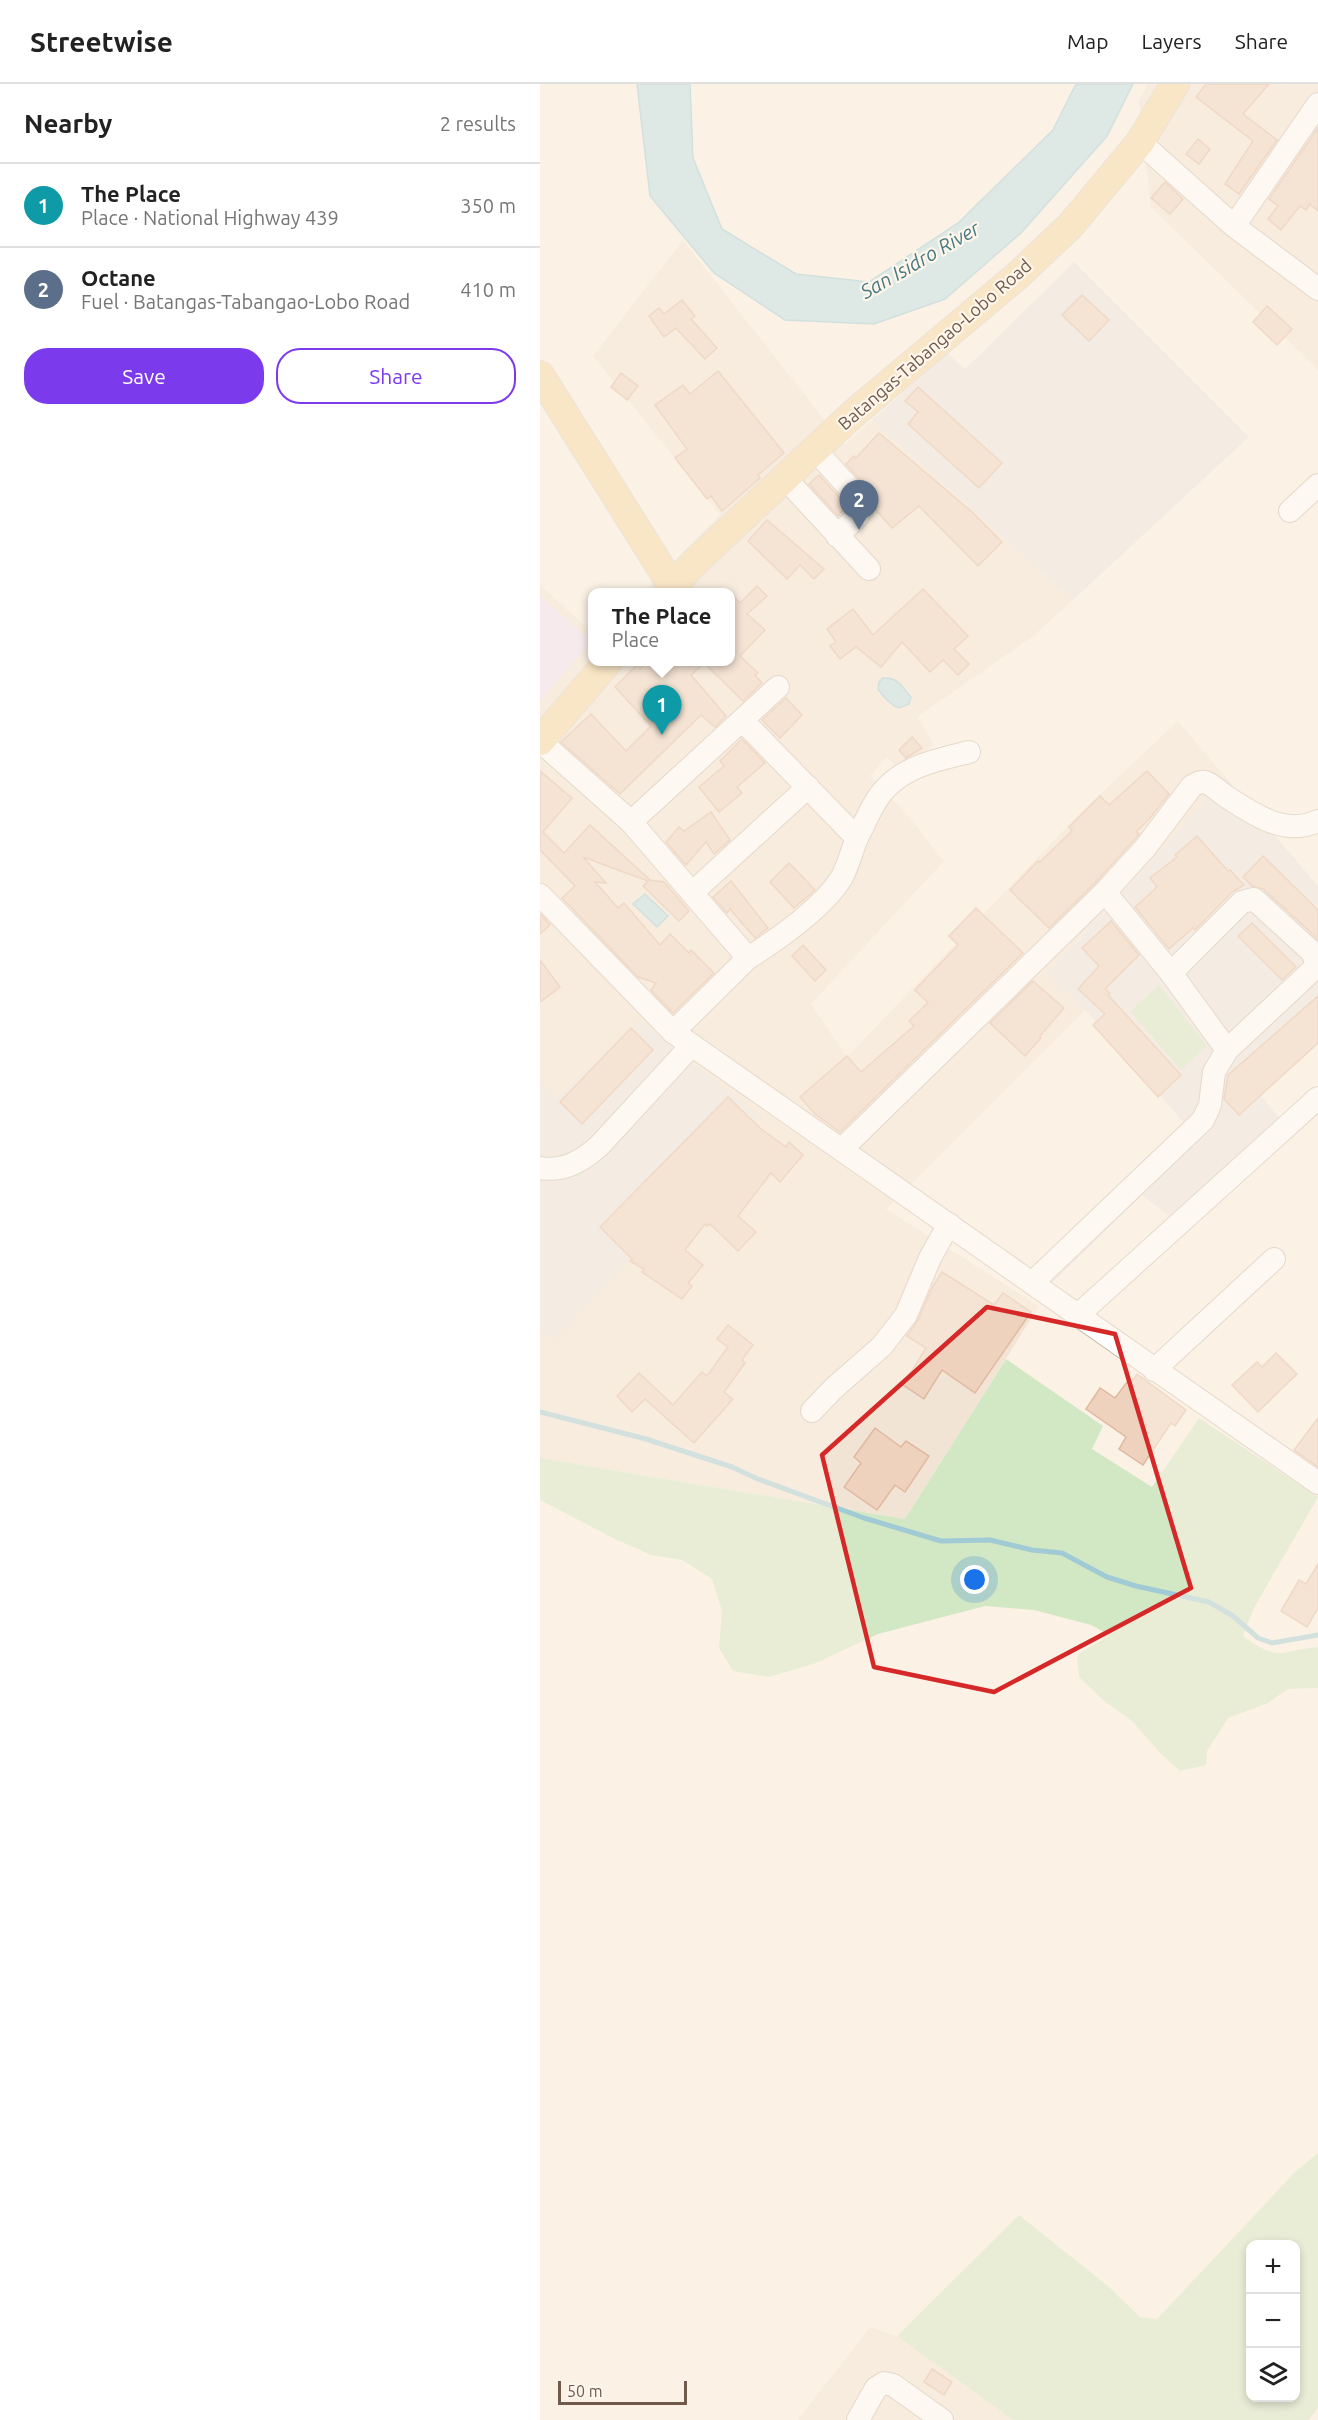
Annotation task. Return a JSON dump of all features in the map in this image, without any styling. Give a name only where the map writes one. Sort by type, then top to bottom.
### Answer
[{"type":"main road","name":"Batangas-Tabangao-Lobo Road","points":[[672,588],[694,563],[814,450],[1017,276],[1071,225],[1140,142],[1175,84]]},
{"type":"main road","points":[[540,375],[669,588]]},
{"type":"main road","points":[[540,741],[605,666]]},
{"type":"street","points":[[1234,226],[1318,104]]},
{"type":"street","points":[[1140,142],[1234,226],[1318,289]]},
{"type":"street","points":[[814,450],[863,503],[858,516],[837,536]]},
{"type":"street","points":[[785,478],[869,569]]},
{"type":"street","points":[[1290,511],[1318,485]]},
{"type":"street","points":[[631,822],[778,687]]},
{"type":"street","points":[[742,720],[857,838]]},
{"type":"street","points":[[540,741],[631,822],[748,958]]},
{"type":"street","points":[[673,1032],[748,958],[772,943],[817,906],[842,877],[857,838],[887,786],[925,763],[969,752]]},
{"type":"street","points":[[842,1149],[1105,892],[1144,848],[1192,786],[1199,782],[1206,782],[1236,803],[1282,826],[1297,827],[1318,822]]},
{"type":"street","points":[[693,892],[808,788]]},
{"type":"street","points":[[1105,892],[1171,973],[1227,1050]]},
{"type":"street","points":[[540,895],[673,1032],[1318,1483]]},
{"type":"street","points":[[1032,1283],[1203,1120],[1210,1105],[1214,1072],[1227,1050],[1317,966],[1313,953],[1254,899],[1248,899],[1242,902],[1171,973]]},
{"type":"street","points":[[540,1168],[563,1168],[583,1160],[692,1045]]},
{"type":"street","points":[[1078,1315],[1318,1098]]},
{"type":"street","points":[[812,1411],[882,1346],[906,1315],[930,1258],[949,1224]]},
{"type":"street","points":[[1154,1370],[1274,1259]]},
{"type":"street","points":[[858,2420],[876,2388],[884,2383],[893,2385],[942,2420]]},
{"type":"highlighted area","points":[[987,1307],[1115,1334],[1191,1588],[994,1692],[874,1667],[822,1455]]},
{"type":"shaded area","points":[[1148,84],[1318,84],[1318,370],[1151,207],[1139,100]]},
{"type":"shaded area","points":[[683,240],[844,445],[872,420],[1073,600],[1032,637],[917,717],[934,745],[900,770],[887,757],[870,776],[904,811],[944,861],[811,1004],[847,1057],[1081,812],[1178,721],[1227,779],[1046,974],[1085,1010],[886,1209],[1039,1306],[905,1519],[540,1458],[540,585],[588,628],[588,666],[735,666],[735,588],[647,588],[720,515],[593,356]]},
{"type":"shaded area","points":[[1074,262],[1249,437],[1073,600],[872,420],[947,353],[965,369]]},
{"type":"shaded area","points":[[540,596],[588,639],[588,645],[540,701]]},
{"type":"shaded area","points":[[1227,779],[1318,886],[1318,1039],[1257,1091],[1286,1126],[1176,1221],[1142,1195],[1049,1286],[1038,1273],[1192,1132],[1085,1010],[1046,974]]},
{"type":"shaded area","points":[[639,1020],[760,1117],[554,1340],[540,1328],[540,1083],[556,1098]]},
{"type":"shaded area","points":[[870,2327],[897,2336],[1013,2420],[798,2420]]},
{"type":"green space","points":[[1159,985],[1207,1046],[1181,1070],[1130,1011]]},
{"type":"green space","points":[[1006,1359],[1103,1426],[1092,1449],[1152,1487],[1199,1418],[1318,1497],[1254,1608],[1243,1636],[1265,1650],[1279,1653],[1318,1647],[1318,1688],[1288,1689],[1268,1703],[1228,1718],[1207,1751],[1206,1765],[1180,1771],[1160,1753],[1132,1721],[1103,1700],[1079,1677],[1077,1656],[1104,1638],[1104,1632],[1091,1625],[1034,1610],[985,1606],[878,1634],[816,1663],[769,1677],[733,1671],[719,1648],[722,1611],[712,1579],[682,1560],[651,1555],[540,1500],[540,1458],[905,1519]]},
{"type":"green space","points":[[1318,2153],[1318,2408],[1309,2420],[1013,2420],[897,2336],[1019,2215],[1108,2286],[1140,2317],[1157,2319],[1295,2172]]},
{"type":"water","name":"San Isidro River","points":[[637,84],[690,84],[693,158],[722,229],[796,274],[869,282],[958,223],[1053,130],[1076,84],[1133,84],[1107,136],[1021,233],[945,299],[874,324],[785,320],[714,273],[650,196]]},
{"type":"water","points":[[883,678],[899,683],[911,697],[909,704],[899,708],[887,700],[878,689],[879,682]]},
{"type":"water","points":[[645,894],[668,916],[657,927],[633,904]]},
{"type":"building","points":[[1206,84],[1269,84],[1243,114],[1277,140],[1239,194],[1225,184],[1253,141],[1196,97]]},
{"type":"building","points":[[1318,128],[1318,211],[1310,204],[1306,210],[1300,206],[1281,230],[1268,219],[1278,206],[1269,199]]},
{"type":"building","points":[[1198,139],[1210,149],[1199,164],[1186,154]]},
{"type":"building","points":[[1165,182],[1183,199],[1170,214],[1151,198]]},
{"type":"building","points":[[1082,295],[1109,320],[1089,341],[1062,315]]},
{"type":"building","points":[[682,300],[695,316],[691,319],[717,348],[705,359],[676,328],[664,337],[649,316],[659,308],[664,314]]},
{"type":"building","points":[[1267,306],[1292,329],[1277,345],[1253,322]]},
{"type":"building","points":[[718,371],[784,453],[758,475],[760,478],[722,511],[711,496],[707,499],[675,458],[687,449],[655,405],[683,385],[690,394]]},
{"type":"building","points":[[621,373],[638,386],[627,400],[611,387]]},
{"type":"building","points":[[918,387],[1002,463],[979,488],[908,424],[918,412],[905,401]]},
{"type":"building","points":[[879,433],[972,512],[1002,542],[978,566],[919,506],[892,528],[875,509],[876,501],[873,494],[846,464],[854,456],[856,458]]},
{"type":"building","points":[[819,475],[847,506],[838,516],[809,484]]},
{"type":"building","points":[[767,520],[824,569],[814,579],[800,565],[787,579],[748,541]]},
{"type":"building","points":[[757,586],[767,596],[747,614],[765,630],[740,656],[758,673],[755,675],[762,683],[743,701],[707,666],[735,666],[735,598],[740,603]]},
{"type":"building","points":[[923,589],[968,636],[954,649],[969,664],[958,675],[943,660],[930,672],[902,642],[881,667],[856,647],[840,659],[830,646],[836,642],[827,629],[853,609],[873,635]]},
{"type":"building","points":[[636,666],[640,669],[643,666],[701,666],[691,675],[726,716],[715,727],[701,715],[620,794],[561,742],[591,714],[626,751],[651,726],[615,687]]},
{"type":"building","points":[[786,698],[802,715],[780,738],[762,720]]},
{"type":"building","points":[[912,737],[922,748],[906,758],[899,750]]},
{"type":"building","points":[[742,739],[765,763],[737,787],[742,793],[719,812],[699,787],[724,766],[720,761]]},
{"type":"building","points":[[540,771],[572,798],[543,832],[564,853],[590,825],[650,880],[664,882],[689,911],[679,921],[643,886],[648,881],[583,857],[606,883],[595,882],[618,908],[624,903],[660,945],[670,934],[689,953],[691,950],[714,973],[673,1013],[651,990],[656,983],[638,977],[562,898],[575,886],[540,850]]},
{"type":"building","points":[[1147,771],[1169,794],[1136,832],[1139,834],[1135,839],[1095,883],[1049,928],[1010,890],[1072,831],[1069,827],[1100,796],[1109,805]]},
{"type":"building","points":[[711,812],[730,840],[714,854],[706,842],[686,865],[666,842],[679,827],[684,831]]},
{"type":"building","points":[[1197,836],[1228,871],[1230,870],[1244,885],[1232,892],[1195,930],[1193,928],[1169,949],[1135,907],[1157,887],[1150,878],[1177,857],[1175,855]]},
{"type":"building","points":[[1263,856],[1318,910],[1318,939],[1263,889],[1252,886],[1243,877]]},
{"type":"building","points":[[789,863],[815,890],[794,908],[770,882]]},
{"type":"building","points":[[731,881],[768,928],[755,938],[730,909],[727,913],[713,897]]},
{"type":"building","points":[[976,908],[1023,953],[840,1132],[815,1114],[800,1097],[847,1056],[861,1072],[914,1026],[909,1021],[928,1003],[915,990],[958,945],[949,936]]},
{"type":"building","points":[[540,916],[550,925],[540,934]]},
{"type":"building","points":[[1111,921],[1139,955],[1105,989],[1181,1075],[1158,1097],[1093,1025],[1105,1014],[1078,989],[1099,966],[1082,948]]},
{"type":"building","points":[[1252,923],[1296,967],[1282,980],[1238,936]]},
{"type":"building","points":[[803,945],[826,970],[815,981],[792,956]]},
{"type":"building","points":[[540,960],[560,987],[540,1002]]},
{"type":"building","points":[[1033,981],[1064,1008],[1025,1056],[990,1023]]},
{"type":"building","points":[[1318,996],[1318,1043],[1239,1115],[1224,1099],[1228,1075]]},
{"type":"building","points":[[631,1028],[653,1050],[582,1124],[560,1102]]},
{"type":"building","points":[[728,1097],[761,1129],[786,1147],[789,1142],[803,1155],[780,1182],[771,1173],[738,1216],[756,1232],[738,1251],[710,1224],[707,1226],[705,1224],[685,1250],[703,1265],[688,1283],[692,1286],[682,1299],[642,1272],[644,1269],[630,1261],[632,1259],[600,1227]]},
{"type":"building","points":[[942,1272],[994,1305],[1003,1293],[1031,1312],[975,1393],[942,1370],[924,1399],[903,1385],[926,1348],[907,1336],[918,1320]]},
{"type":"building","points":[[728,1325],[753,1345],[742,1360],[745,1363],[724,1392],[733,1399],[694,1443],[645,1399],[632,1412],[617,1396],[639,1373],[673,1405],[702,1372],[707,1376],[728,1347],[717,1339]]},
{"type":"building","points":[[1276,1353],[1297,1374],[1258,1412],[1232,1385],[1257,1362],[1262,1367]]},
{"type":"building","points":[[1137,1374],[1186,1410],[1175,1426],[1171,1423],[1143,1465],[1119,1449],[1126,1437],[1086,1409],[1100,1388],[1115,1398],[1127,1382],[1130,1384]]},
{"type":"building","points":[[1318,1418],[1318,1467],[1294,1450]]},
{"type":"building","points":[[875,1428],[901,1447],[906,1441],[929,1456],[905,1492],[895,1485],[877,1510],[844,1487],[861,1463],[854,1457]]},
{"type":"building","points":[[1318,1564],[1318,1608],[1307,1627],[1281,1611],[1299,1580],[1306,1584]]},
{"type":"building","points":[[932,2369],[952,2382],[944,2395],[924,2382]]},
{"type":"waterway","points":[[540,1412],[646,1439],[732,1467],[758,1479],[864,1518],[941,1541],[990,1540],[1032,1550],[1062,1553],[1107,1577],[1136,1586],[1209,1602],[1233,1616],[1258,1638],[1272,1643],[1318,1635]]},
{"type":"place","name":"Octane","points":[[859,530]]},
{"type":"place","name":"The Place","points":[[662,735]]}]
